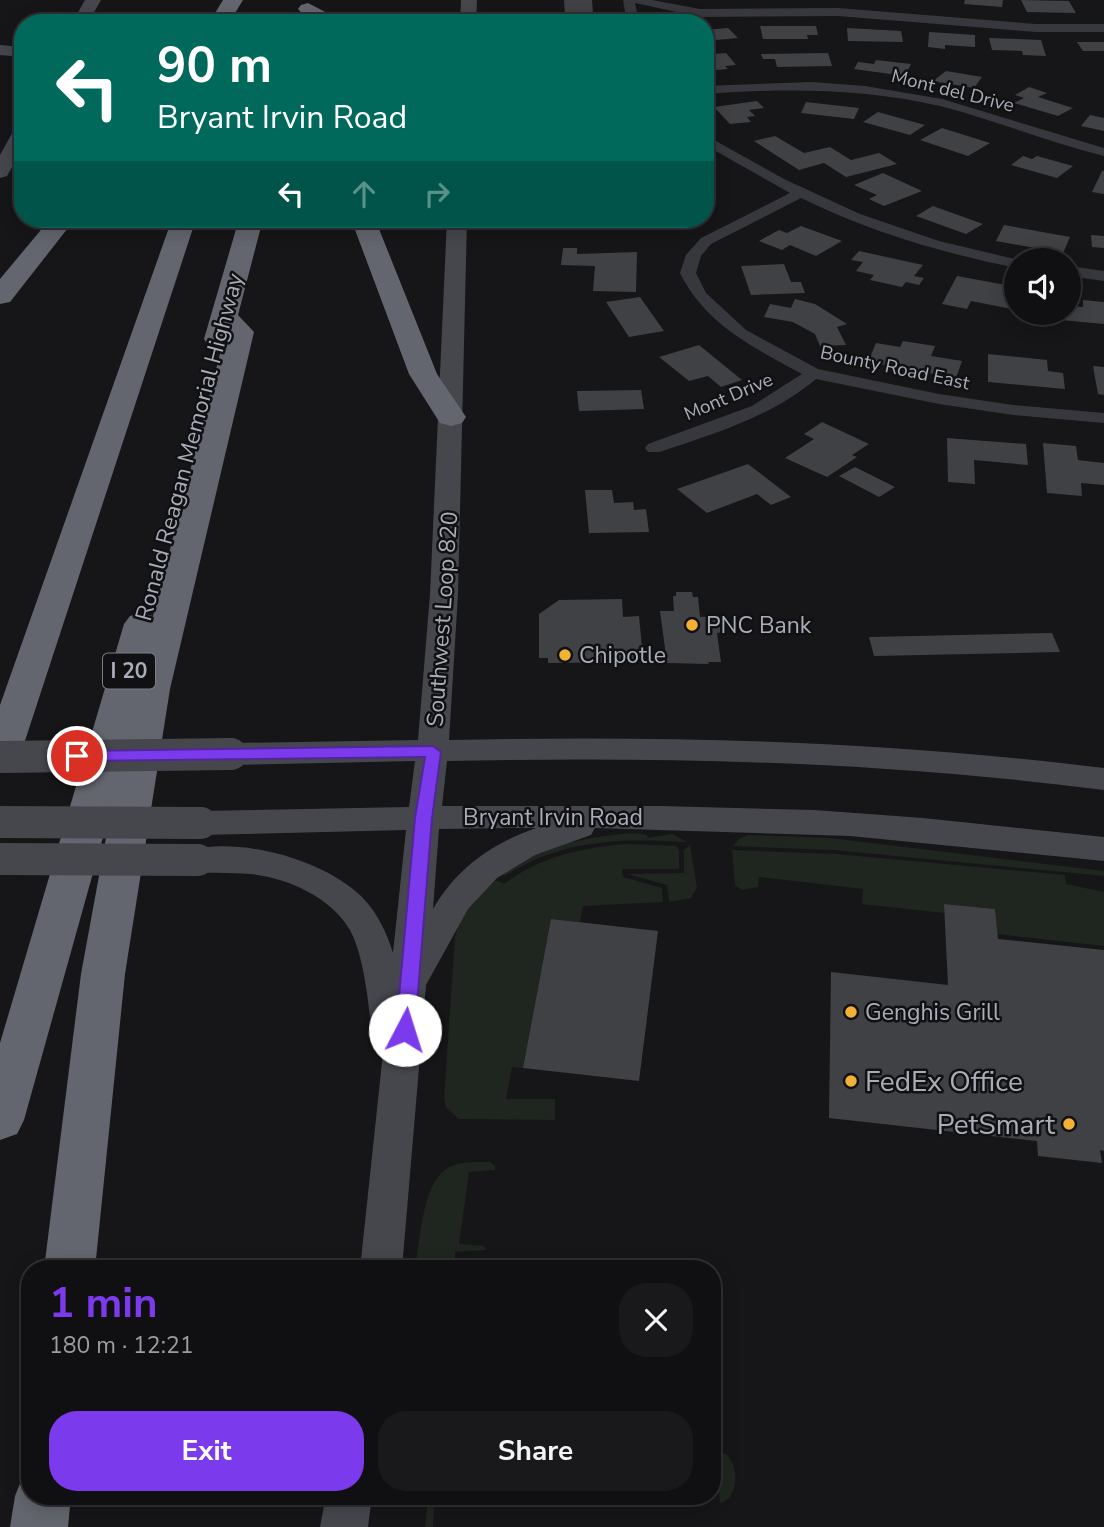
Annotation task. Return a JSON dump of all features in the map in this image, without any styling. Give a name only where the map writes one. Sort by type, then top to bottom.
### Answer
[{"type":"highway","points":[[0,296],[56,228]]},
{"type":"highway","points":[[1,754],[181,228]]},
{"type":"highway","name":"Ronald Reagan Memorial Highway","points":[[0,1120],[96,793],[249,228]]},
{"type":"highway","points":[[366,228],[423,374],[451,417]]},
{"type":"highway","points":[[70,1260],[103,974],[152,689],[240,332],[225,316]]},
{"type":"highway","points":[[39,1527],[42,1505]]},
{"type":"main road","points":[[0,172],[14,146]]},
{"type":"main road","name":"Southwest Loop 820","points":[[382,1260],[424,818],[433,752],[446,570],[457,228]]},
{"type":"main road","points":[[1,754],[232,754],[646,748],[765,750],[975,765],[1104,779]]},
{"type":"main road","points":[[410,982],[459,897],[486,868],[543,838],[624,817]]},
{"type":"main road","name":"Bryant Irvin Road","points":[[0,822],[624,817],[816,822],[925,830],[1104,849]]},
{"type":"main road","points":[[0,859],[198,860],[270,864],[299,874],[328,889],[350,908],[367,929],[376,952],[401,1078]]},
{"type":"main road","points":[[344,1527],[348,1505]]},
{"type":"street","points":[[639,0],[700,13],[837,6],[1036,28],[1104,28]]},
{"type":"street","name":"Mont del Drive","points":[[714,89],[792,85],[881,91],[960,108],[1104,152]]},
{"type":"street","points":[[714,145],[760,174],[799,194],[919,240],[1004,260]]},
{"type":"street","name":"Bounty Road East","points":[[799,194],[706,241],[694,255],[688,273],[699,295],[740,333],[813,373],[952,401],[1013,410],[1104,418]]},
{"type":"street","points":[[1081,273],[1104,276]]},
{"type":"street","name":"Mont Drive","points":[[654,448],[772,404],[796,389],[813,373]]},
{"type":"shaded area","points":[[636,833],[647,835],[648,838],[672,834],[687,842],[639,840],[593,844],[548,855],[505,876],[499,872],[531,855],[565,844]]},
{"type":"shaded area","points":[[749,835],[830,838],[1104,871],[1104,876],[834,850],[733,846],[739,839]]},
{"type":"shaded area","points":[[628,844],[676,846],[679,850],[679,869],[622,869],[623,877],[662,888],[663,902],[583,906],[580,922],[551,919],[523,1068],[512,1067],[506,1099],[555,1099],[555,1120],[459,1119],[446,1107],[444,1099],[455,937],[462,916],[488,881],[504,884],[547,860],[595,848]]},
{"type":"shaded area","points":[[690,845],[697,887],[691,898],[669,902],[667,885],[627,874],[684,873],[684,850]]},
{"type":"shaded area","points":[[732,850],[836,854],[1065,875],[1066,884],[1104,892],[1104,946],[997,934],[995,909],[944,904],[944,913],[862,904],[863,889],[759,877],[758,887],[742,890],[735,885]]},
{"type":"shaded area","points":[[467,1162],[490,1162],[495,1166],[495,1170],[469,1172],[459,1244],[484,1246],[486,1250],[455,1252],[455,1260],[416,1260],[423,1215],[432,1188],[446,1169]]},
{"type":"shaded area","points":[[721,1453],[730,1459],[735,1473],[734,1488],[727,1500],[721,1503]]},
{"type":"shaded area","points":[[429,1505],[434,1505],[433,1527],[425,1527]]},
{"type":"building","points":[[564,0],[592,0],[593,14],[565,14]]},
{"type":"building","points":[[965,0],[1003,0],[1002,7],[964,4]]},
{"type":"building","points":[[1021,0],[1069,1],[1076,13],[1027,12]]},
{"type":"building","points":[[760,26],[816,26],[818,35],[807,35],[808,39],[763,39]]},
{"type":"building","points":[[728,28],[738,38],[714,40],[714,29]]},
{"type":"building","points":[[847,28],[901,31],[903,42],[848,41]]},
{"type":"building","points":[[929,32],[975,35],[975,47],[928,47]]},
{"type":"building","points":[[989,38],[1041,40],[1046,56],[1023,55],[1022,51],[992,50]]},
{"type":"building","points":[[1077,42],[1104,42],[1104,51],[1083,51]]},
{"type":"building","points":[[726,53],[736,65],[714,70],[714,54]]},
{"type":"building","points":[[828,53],[832,66],[777,67],[775,59],[763,59],[761,54]]},
{"type":"building","points":[[876,60],[911,64],[905,76],[854,69],[858,62],[874,64]]},
{"type":"building","points":[[946,71],[982,77],[974,88],[933,81]]},
{"type":"building","points":[[1029,87],[1047,93],[1038,97],[1073,108],[1058,116],[1014,103],[1024,98],[1015,95]]},
{"type":"building","points":[[757,101],[764,108],[749,110],[755,116],[747,117],[751,122],[730,124],[714,107]]},
{"type":"building","points":[[806,102],[859,108],[854,119],[801,113]]},
{"type":"building","points":[[878,112],[925,125],[910,135],[863,122]]},
{"type":"building","points":[[1090,115],[1104,118],[1104,131],[1081,126]]},
{"type":"building","points":[[942,128],[990,143],[968,156],[920,140]]},
{"type":"building","points":[[775,136],[804,153],[830,147],[851,160],[879,153],[897,164],[846,177],[824,163],[799,170],[754,141]]},
{"type":"building","points":[[1023,156],[1032,159],[1037,156],[1073,166],[1057,178],[1011,165]]},
{"type":"building","points":[[1102,171],[1104,194],[1092,192]]},
{"type":"building","points":[[883,173],[922,191],[884,206],[869,199],[877,195],[854,185]]},
{"type":"building","points":[[933,206],[983,224],[966,234],[916,216]]},
{"type":"building","points":[[1004,225],[1070,237],[1065,248],[1035,248],[996,241]]},
{"type":"building","points":[[801,226],[842,241],[816,256],[790,245],[782,250],[759,241],[779,230],[787,233]]},
{"type":"building","points":[[1091,235],[1104,236],[1104,248],[1092,247]]},
{"type":"building","points":[[563,248],[577,248],[577,254],[637,252],[636,292],[593,291],[595,266],[561,265]]},
{"type":"building","points":[[859,251],[923,265],[914,276],[924,278],[919,285],[906,282],[902,287],[870,280],[874,275],[856,271],[863,262],[851,260]]},
{"type":"building","points":[[784,264],[791,282],[801,282],[805,293],[751,295],[741,266]]},
{"type":"building","points":[[957,276],[1004,285],[1004,307],[971,301],[967,309],[942,304]]},
{"type":"building","points":[[640,297],[664,331],[629,337],[606,302]]},
{"type":"building","points":[[795,299],[815,304],[847,324],[837,327],[846,345],[820,346],[815,334],[793,322],[764,317],[770,304],[791,308]]},
{"type":"building","points":[[1083,300],[1104,302],[1104,324],[1081,322]]},
{"type":"building","points":[[903,341],[935,346],[931,356],[962,361],[956,378],[868,362],[876,343],[900,347]]},
{"type":"building","points":[[699,345],[742,380],[721,387],[708,376],[689,381],[659,357]]},
{"type":"building","points":[[988,354],[1047,360],[1048,371],[1063,373],[1065,389],[988,382]]},
{"type":"building","points":[[1093,366],[1104,367],[1104,395],[1098,394]]},
{"type":"building","points":[[641,390],[644,409],[579,411],[577,391]]},
{"type":"building","points":[[822,422],[869,444],[852,455],[857,457],[827,477],[785,458],[814,439],[804,434]]},
{"type":"building","points":[[947,438],[1026,444],[1028,465],[974,460],[975,484],[948,482]]},
{"type":"building","points":[[1043,443],[1076,446],[1078,460],[1104,463],[1104,485],[1081,483],[1082,496],[1047,493]]},
{"type":"building","points":[[748,464],[791,497],[771,505],[757,494],[707,513],[677,489]]},
{"type":"building","points":[[855,467],[895,487],[879,497],[839,476]]},
{"type":"building","points":[[585,490],[612,490],[614,503],[633,502],[634,510],[646,509],[649,532],[589,533]]},
{"type":"building","name":"PNC Bank","points":[[676,592],[692,592],[693,597],[698,597],[700,617],[722,616],[724,632],[717,633],[721,662],[667,663],[660,611],[674,611],[673,596],[676,596]]},
{"type":"building","points":[[622,599],[623,617],[639,616],[643,658],[635,658],[635,662],[548,663],[548,658],[539,658],[539,614],[559,600]]},
{"type":"building","points":[[1052,633],[1060,652],[874,656],[869,637]]},
{"type":"building","points":[[944,904],[995,909],[998,939],[1104,950],[1104,1151],[1100,1150],[1102,1163],[1038,1156],[1037,1141],[829,1118],[831,972],[948,985]]},
{"type":"building","points":[[551,919],[658,931],[639,1081],[523,1068]]},
{"type":"place","name":"PNC Bank","points":[[692,625]]},
{"type":"place","name":"Chipotle","points":[[565,655]]},
{"type":"place","name":"Genghis Grill","points":[[851,1012]]},
{"type":"place","name":"FedEx Office","points":[[851,1081]]},
{"type":"place","name":"PetSmart","points":[[1069,1124]]},
{"type":"route","points":[[77,756],[433,752],[424,818],[405,1030]]}]
